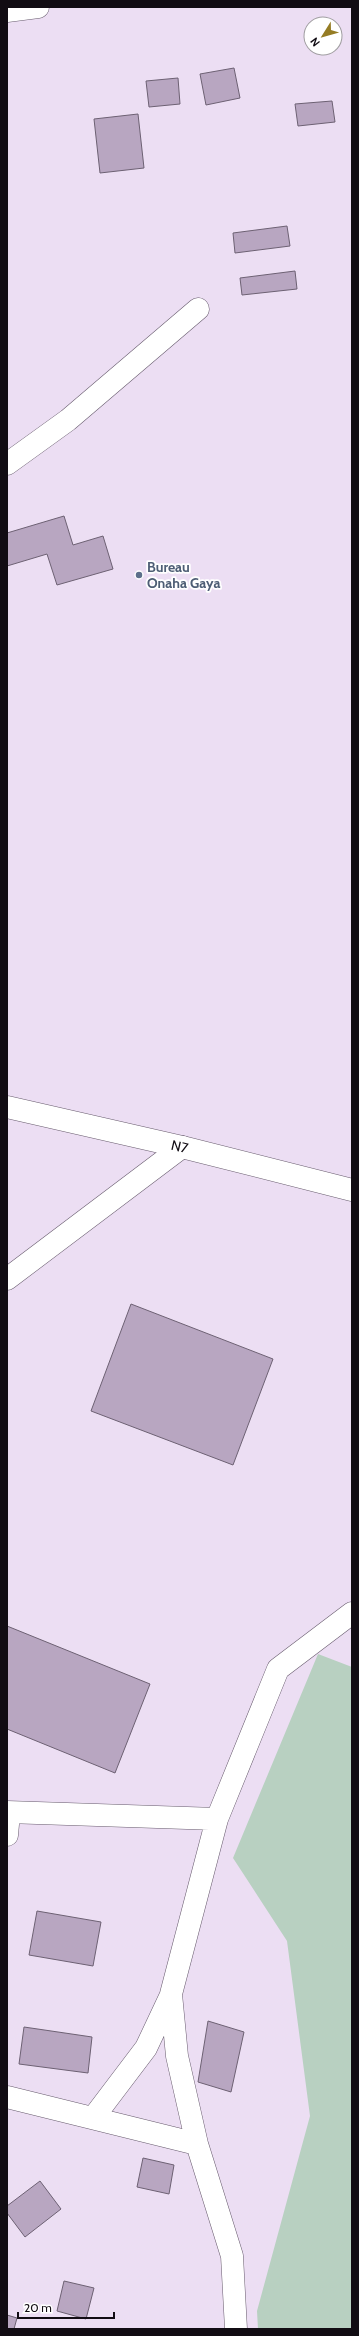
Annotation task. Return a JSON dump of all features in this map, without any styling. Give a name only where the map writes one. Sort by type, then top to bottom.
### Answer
[{"type":"street","points":[[7,10],[38,7]]},
{"type":"street","points":[[7,464],[68,420],[198,309]]},
{"type":"street","name":"N7","points":[[7,1107],[182,1147],[352,1190]]},
{"type":"street","points":[[7,1279],[182,1147]]},
{"type":"street","points":[[93,2118],[146,2048],[172,1994],[217,1819],[278,1669],[352,1613]]},
{"type":"street","points":[[7,1835],[8,1813],[217,1819]]},
{"type":"street","points":[[172,1994],[177,2056],[197,2144],[232,2256],[236,2329]]},
{"type":"street","points":[[7,2097],[197,2144]]},
{"type":"green space","points":[[318,1654],[352,1667],[352,2329],[258,2329],[257,2311],[310,2116],[287,1941],[233,1858]]},
{"type":"building","points":[[234,68],[240,98],[206,105],[200,74]]},
{"type":"building","points":[[178,78],[180,104],[149,107],[146,81]]},
{"type":"building","points":[[332,101],[335,122],[298,126],[295,104]]},
{"type":"building","points":[[138,114],[144,168],[100,173],[94,119]]},
{"type":"building","points":[[287,226],[290,246],[235,253],[233,233]]},
{"type":"building","points":[[295,271],[297,289],[242,295],[240,278]]},
{"type":"building","points":[[64,516],[73,545],[103,536],[113,569],[57,585],[47,554],[7,566],[7,533]]},
{"type":"building","points":[[131,1304],[273,1359],[233,1465],[91,1411]]},
{"type":"building","points":[[7,1626],[150,1684],[115,1773],[7,1729]]},
{"type":"building","points":[[37,1911],[101,1922],[93,1966],[29,1955]]},
{"type":"building","points":[[208,2021],[244,2032],[231,2092],[198,2082]]},
{"type":"building","points":[[24,2027],[92,2037],[88,2073],[19,2064]]},
{"type":"building","points":[[143,2158],[174,2165],[169,2194],[137,2187]]},
{"type":"building","points":[[40,2181],[61,2209],[25,2237],[7,2213],[7,2206]]},
{"type":"building","points":[[64,2281],[94,2288],[86,2319],[57,2311]]},
{"type":"building","points":[[7,2315],[17,2318],[14,2329],[7,2329]]},
{"type":"place","name":"Bureau Onaha Gaya","points":[[139,575]]}]
